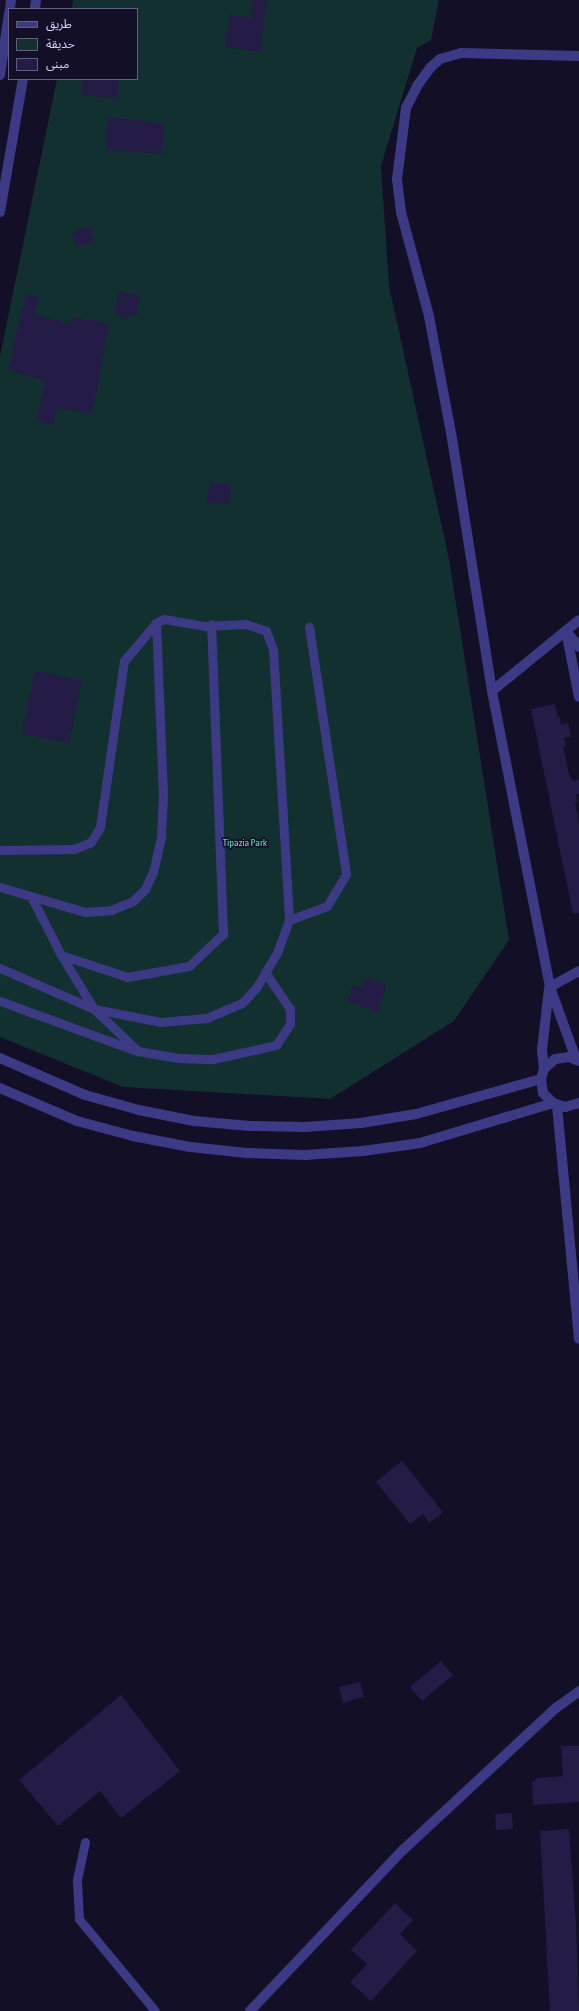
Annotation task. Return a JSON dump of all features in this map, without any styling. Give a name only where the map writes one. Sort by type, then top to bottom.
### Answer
[{"type":"street","points":[[0,75],[8,20]]},
{"type":"street","points":[[578,1060],[550,987],[492,691],[452,438],[429,316],[401,212],[397,179],[399,145],[406,108],[417,86],[430,68],[440,60],[461,53],[579,56]]},
{"type":"street","points":[[0,212],[23,80]]},
{"type":"street","points":[[492,691],[579,620]]},
{"type":"street","points":[[566,631],[579,648]]},
{"type":"street","points":[[566,631],[579,697]]},
{"type":"street","points":[[550,987],[579,972]]},
{"type":"street","points":[[550,987],[543,1043],[544,1069],[540,1079],[543,1093],[555,1104],[565,1107],[579,1103]]},
{"type":"street","points":[[544,1069],[555,1059],[569,1057],[578,1060]]},
{"type":"street","points":[[0,1058],[85,1095],[139,1110],[194,1121],[250,1126],[305,1127],[361,1123],[416,1114],[540,1079]]},
{"type":"street","points":[[0,1088],[78,1120],[133,1136],[190,1147],[247,1154],[305,1155],[363,1151],[420,1143],[555,1104]]},
{"type":"street","points":[[555,1104],[579,1339]]},
{"type":"street","points":[[250,2011],[403,1850],[556,1708],[579,1691]]},
{"type":"lane","points":[[0,850],[74,849],[91,842],[100,827],[124,662],[156,623],[164,619],[205,626],[211,624],[224,627],[246,624],[266,630],[273,649],[289,920],[278,950],[256,988],[242,1003],[206,1018],[161,1022],[94,1009],[0,968]]},
{"type":"lane","points":[[0,887],[32,898],[85,912],[111,910],[133,901],[144,889],[153,872],[161,836],[163,795],[156,623]]},
{"type":"lane","points":[[61,955],[127,977],[189,966],[223,934],[211,624]]},
{"type":"lane","points":[[289,920],[327,906],[346,874],[309,627]]},
{"type":"lane","points":[[32,898],[61,955],[94,1009],[138,1051]]},
{"type":"lane","points":[[0,1001],[138,1051],[178,1058],[213,1059],[276,1045],[290,1024],[290,1009],[265,972]]},
{"type":"lane","points":[[85,1842],[77,1881],[79,1919],[155,2011]]},
{"type":"green space","name":"Tipazia Park","points":[[73,0],[439,0],[431,40],[417,48],[381,166],[389,286],[449,559],[509,940],[454,1021],[330,1099],[123,1087],[0,1037],[0,356],[57,80],[138,80],[138,8],[72,8]]},
{"type":"building","points":[[253,0],[267,0],[260,52],[225,47],[230,15],[250,18]]},
{"type":"building","points":[[83,80],[119,80],[117,98],[81,95]]},
{"type":"building","points":[[108,117],[164,124],[162,154],[106,150]]},
{"type":"building","points":[[90,227],[94,241],[76,247],[72,232]]},
{"type":"building","points":[[118,292],[140,296],[137,315],[130,313],[129,318],[115,315]]},
{"type":"building","points":[[26,294],[39,297],[34,315],[72,324],[73,317],[109,324],[92,414],[57,408],[54,425],[37,421],[45,380],[8,371]]},
{"type":"building","points":[[210,482],[231,485],[230,504],[207,502]]},
{"type":"building","points":[[35,671],[82,681],[69,743],[22,734]]},
{"type":"building","points":[[555,704],[558,718],[560,717],[561,725],[568,723],[571,737],[564,738],[566,746],[563,746],[569,774],[573,781],[579,780],[579,794],[576,794],[577,802],[575,802],[579,823],[579,913],[573,914],[531,709]]},
{"type":"building","points":[[365,978],[386,985],[378,1012],[347,1002],[353,985],[362,988]]},
{"type":"building","points":[[402,1461],[443,1512],[429,1523],[423,1514],[410,1524],[376,1482]]},
{"type":"building","points":[[441,1661],[453,1675],[422,1701],[410,1687]]},
{"type":"building","points":[[360,1682],[364,1697],[343,1703],[339,1687]]},
{"type":"building","points":[[121,1695],[180,1771],[121,1818],[100,1791],[58,1826],[19,1780]]},
{"type":"building","points":[[561,1746],[579,1746],[579,1802],[533,1805],[532,1782],[538,1778],[563,1776]]},
{"type":"building","points":[[512,1813],[513,1829],[496,1830],[495,1814]]},
{"type":"building","points":[[569,1829],[576,1924],[579,2011],[550,2011],[540,1831]]},
{"type":"building","points":[[395,1903],[413,1920],[400,1934],[417,1951],[371,2001],[350,1982],[367,1964],[351,1950]]}]
